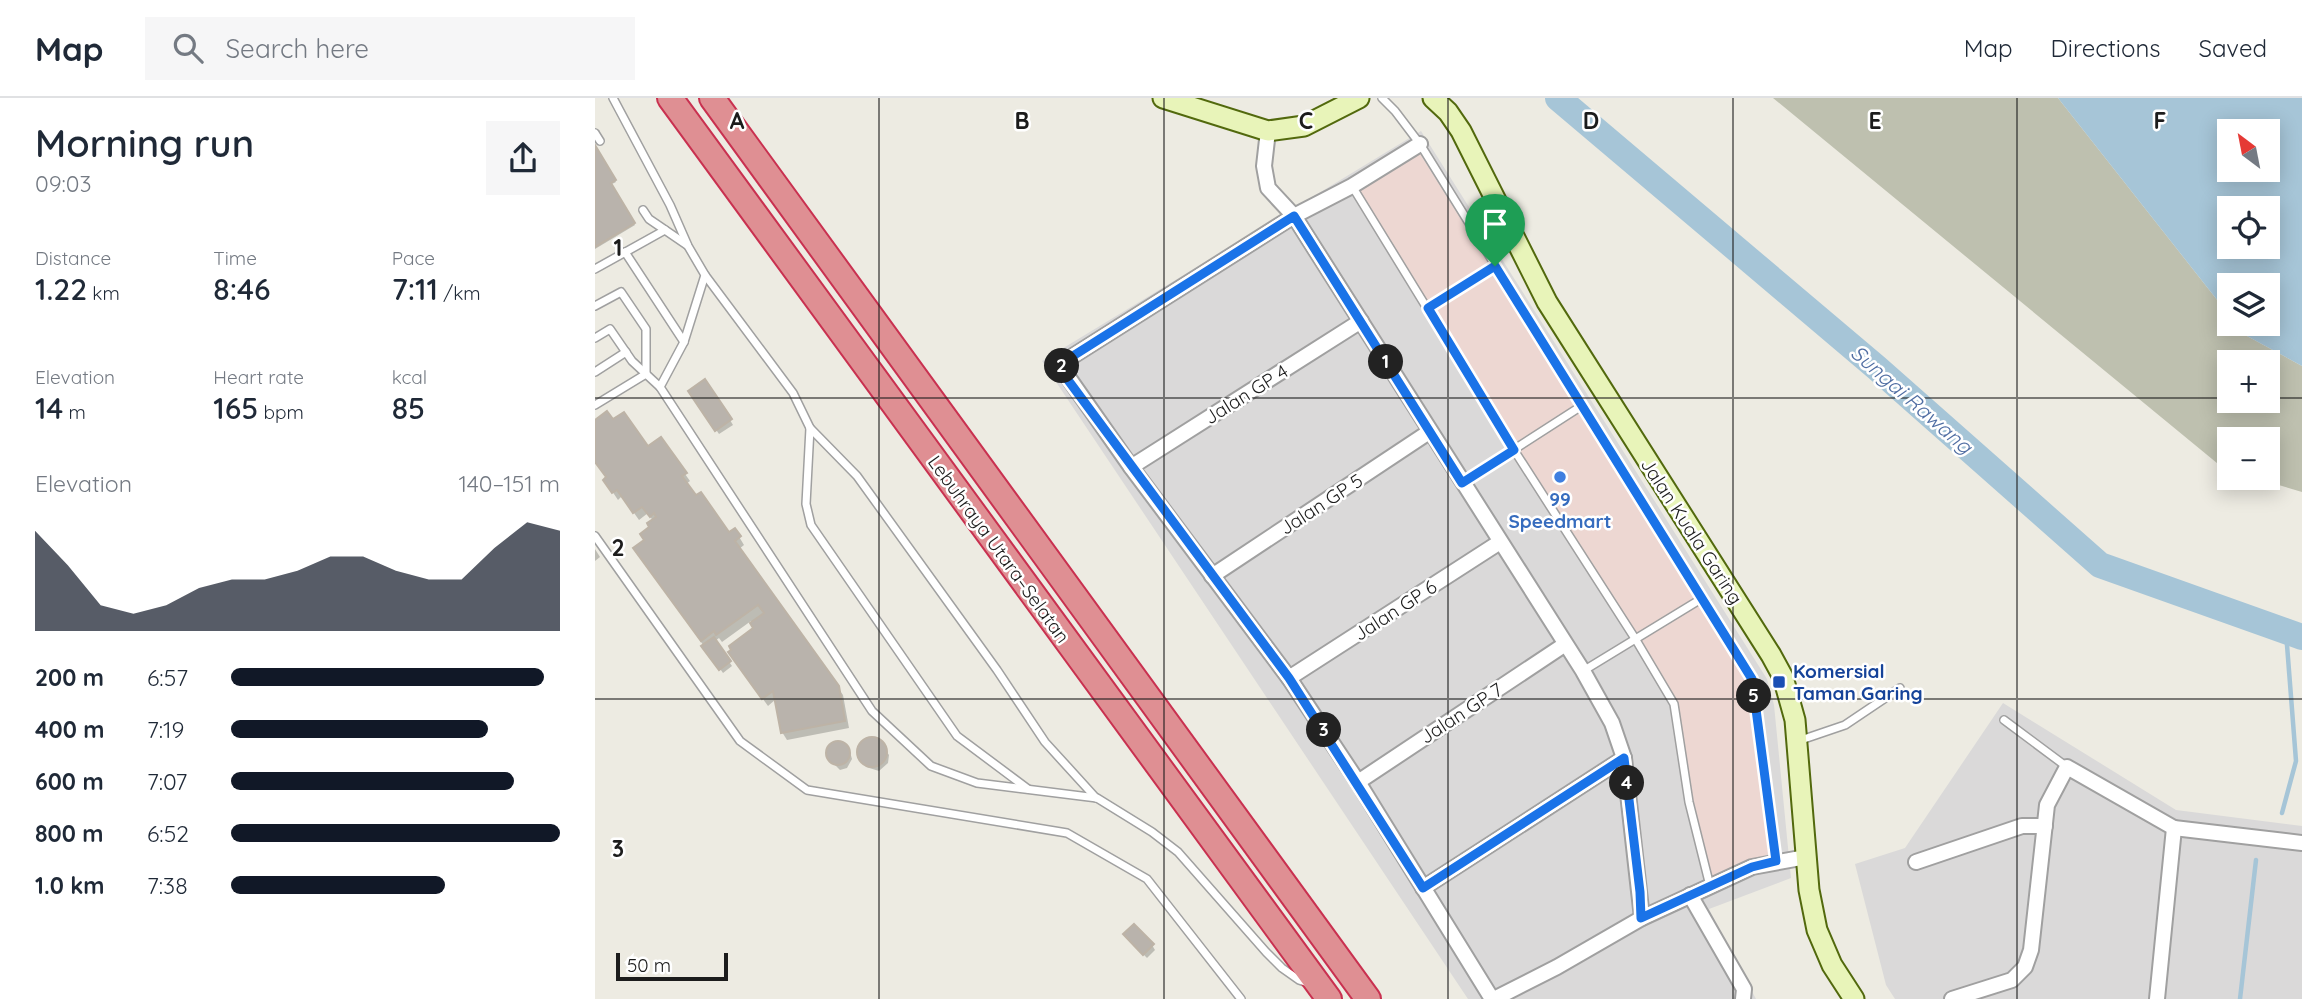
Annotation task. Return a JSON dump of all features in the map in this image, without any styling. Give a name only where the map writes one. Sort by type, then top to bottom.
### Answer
[{"type":"highway","name":"Lebuhraya Utara–Selatan","points":[[670,98],[1325,993]]},
{"type":"highway","name":"Lebuhraya Utara–Selatan","points":[[712,98],[1368,999]]},
{"type":"street","points":[[1163,98],[1268,131],[1304,126],[1359,98]]},
{"type":"street","name":"Jalan Kuala Garing","points":[[1433,98],[1448,112],[1461,131],[1547,302],[1772,655],[1783,677],[1792,702],[1809,890],[1817,930],[1832,964],[1854,999]]},
{"type":"street","points":[[1268,131],[1264,166],[1268,188],[1294,216],[1583,671],[1612,723],[1624,758],[1641,918]]},
{"type":"street","points":[[1420,144],[1352,186],[1294,216],[1065,361],[1061,367],[1065,376],[1289,678],[1493,999],[1556,967],[1641,918],[1690,895],[1752,867],[1807,856]]},
{"type":"street","name":"Jalan GP 4","points":[[1131,467],[1361,321]]},
{"type":"street","name":"Jalan GP 5","points":[[1212,576],[1429,432]]},
{"type":"street","name":"Jalan GP 6","points":[[1289,678],[1500,542]]},
{"type":"street","name":"Jalan GP 7","points":[[1357,782],[1565,645]]},
{"type":"street","points":[[1423,888],[1624,758]]},
{"type":"street","points":[[1952,999],[2012,980],[2025,967],[2031,950],[2047,805],[2067,767],[2174,828],[2302,843]]},
{"type":"street","points":[[1916,862],[2022,826],[2045,826]]},
{"type":"street","points":[[2157,999],[2174,828]]},
{"type":"street","points":[[1690,895],[1744,989],[1743,999]]},
{"type":"lane","points":[[614,98],[705,275],[793,393],[810,428],[857,476],[997,670],[1045,743],[1097,798],[1152,832],[1178,852],[1282,968],[1325,993]]},
{"type":"lane","points":[[1383,98],[1420,144],[1752,679],[1776,861]]},
{"type":"lane","points":[[595,133],[600,141]]},
{"type":"lane","points":[[1352,186],[1674,704],[1689,802],[1710,886]]},
{"type":"lane","points":[[643,210],[649,219],[688,246]]},
{"type":"lane","points":[[595,269],[665,230]]},
{"type":"lane","points":[[625,252],[684,342]]},
{"type":"lane","points":[[1428,308],[1495,266]]},
{"type":"lane","points":[[660,387],[684,342],[705,275]]},
{"type":"lane","points":[[595,306],[621,292],[646,329],[646,374]]},
{"type":"lane","points":[[595,338],[610,329],[626,352],[660,387],[872,711],[931,766],[977,783],[1097,798]]},
{"type":"lane","points":[[595,372],[626,352]]},
{"type":"lane","points":[[595,405],[646,374]]},
{"type":"lane","points":[[1462,483],[1583,405]]},
{"type":"lane","points":[[810,428],[806,504],[811,525],[957,736],[1028,790]]},
{"type":"lane","points":[[595,536],[740,741],[807,790],[1067,833],[1147,879],[1241,999]]},
{"type":"lane","points":[[1583,671],[1701,599]]},
{"type":"lane","points":[[1797,741],[1845,725],[1900,688]]},
{"type":"lane","points":[[2004,720],[2067,767]]},
{"type":"shaded area","points":[[1773,98],[2058,98],[2217,300],[2217,336],[2247,336],[2273,350],[2217,350],[2217,413],[2280,413],[2280,354],[2302,366],[2302,492],[2280,485],[2280,427],[2217,427],[2217,463]]},
{"type":"shaded area","points":[[1421,131],[1767,679],[1774,705],[1791,878],[1709,909],[1756,999],[1468,999],[1042,361]]},
{"type":"shaded area","points":[[1419,152],[1749,680],[1771,853],[1712,879],[1693,800],[1678,703],[1511,440],[1359,189]]},
{"type":"shaded area","points":[[2003,703],[2176,810],[2302,826],[2302,999],[1895,999],[1886,985],[1855,864],[1905,848]]},
{"type":"water","points":[[2058,98],[2302,98],[2302,366],[2280,354],[2280,350],[2273,350],[2247,336],[2280,336],[2280,273],[2217,273],[2217,300]]},
{"type":"building","points":[[595,145],[616,180],[611,183],[635,223],[595,247]]},
{"type":"building","points":[[705,379],[732,419],[715,431],[688,391]]},
{"type":"building","points":[[607,411],[613,419],[624,412],[648,446],[661,437],[687,473],[682,476],[696,495],[701,492],[729,532],[735,528],[741,536],[735,541],[839,686],[845,721],[781,733],[773,691],[762,699],[728,652],[731,650],[729,646],[753,628],[750,623],[764,613],[758,605],[716,635],[714,631],[701,641],[633,548],[644,540],[640,534],[649,527],[647,523],[656,517],[654,513],[650,517],[642,507],[633,513],[617,490],[612,493],[603,480],[606,477],[595,462],[595,420]]},
{"type":"building","points":[[714,637],[731,661],[719,670],[701,646]]},
{"type":"building","points":[[872,737],[883,741],[887,752],[883,763],[872,767],[861,763],[857,752],[861,741]]},
{"type":"building","points":[[833,741],[843,741],[850,748],[850,758],[843,765],[833,765],[826,758],[826,748]]},
{"type":"building","points":[[1134,924],[1154,944],[1143,955],[1123,934]]},
{"type":"waterway","name":"Sungai Rawang","points":[[1558,98],[1877,368],[2100,565],[2302,637]]},
{"type":"waterway","points":[[2282,813],[2296,761],[2286,632]]},
{"type":"waterway","points":[[2240,999],[2256,860]]},
{"type":"place","name":"99 Speedmart","points":[[1560,477]]},
{"type":"place","name":"Komersial Taman Garing","points":[[1779,682]]},
{"type":"route","points":[[1294,216],[1462,483],[1514,450],[1428,308],[1495,266],[1752,679],[1776,861],[1752,867],[1641,918],[1624,758],[1423,888],[1289,678],[1131,467],[1061,367],[1065,361],[1294,216]]}]
